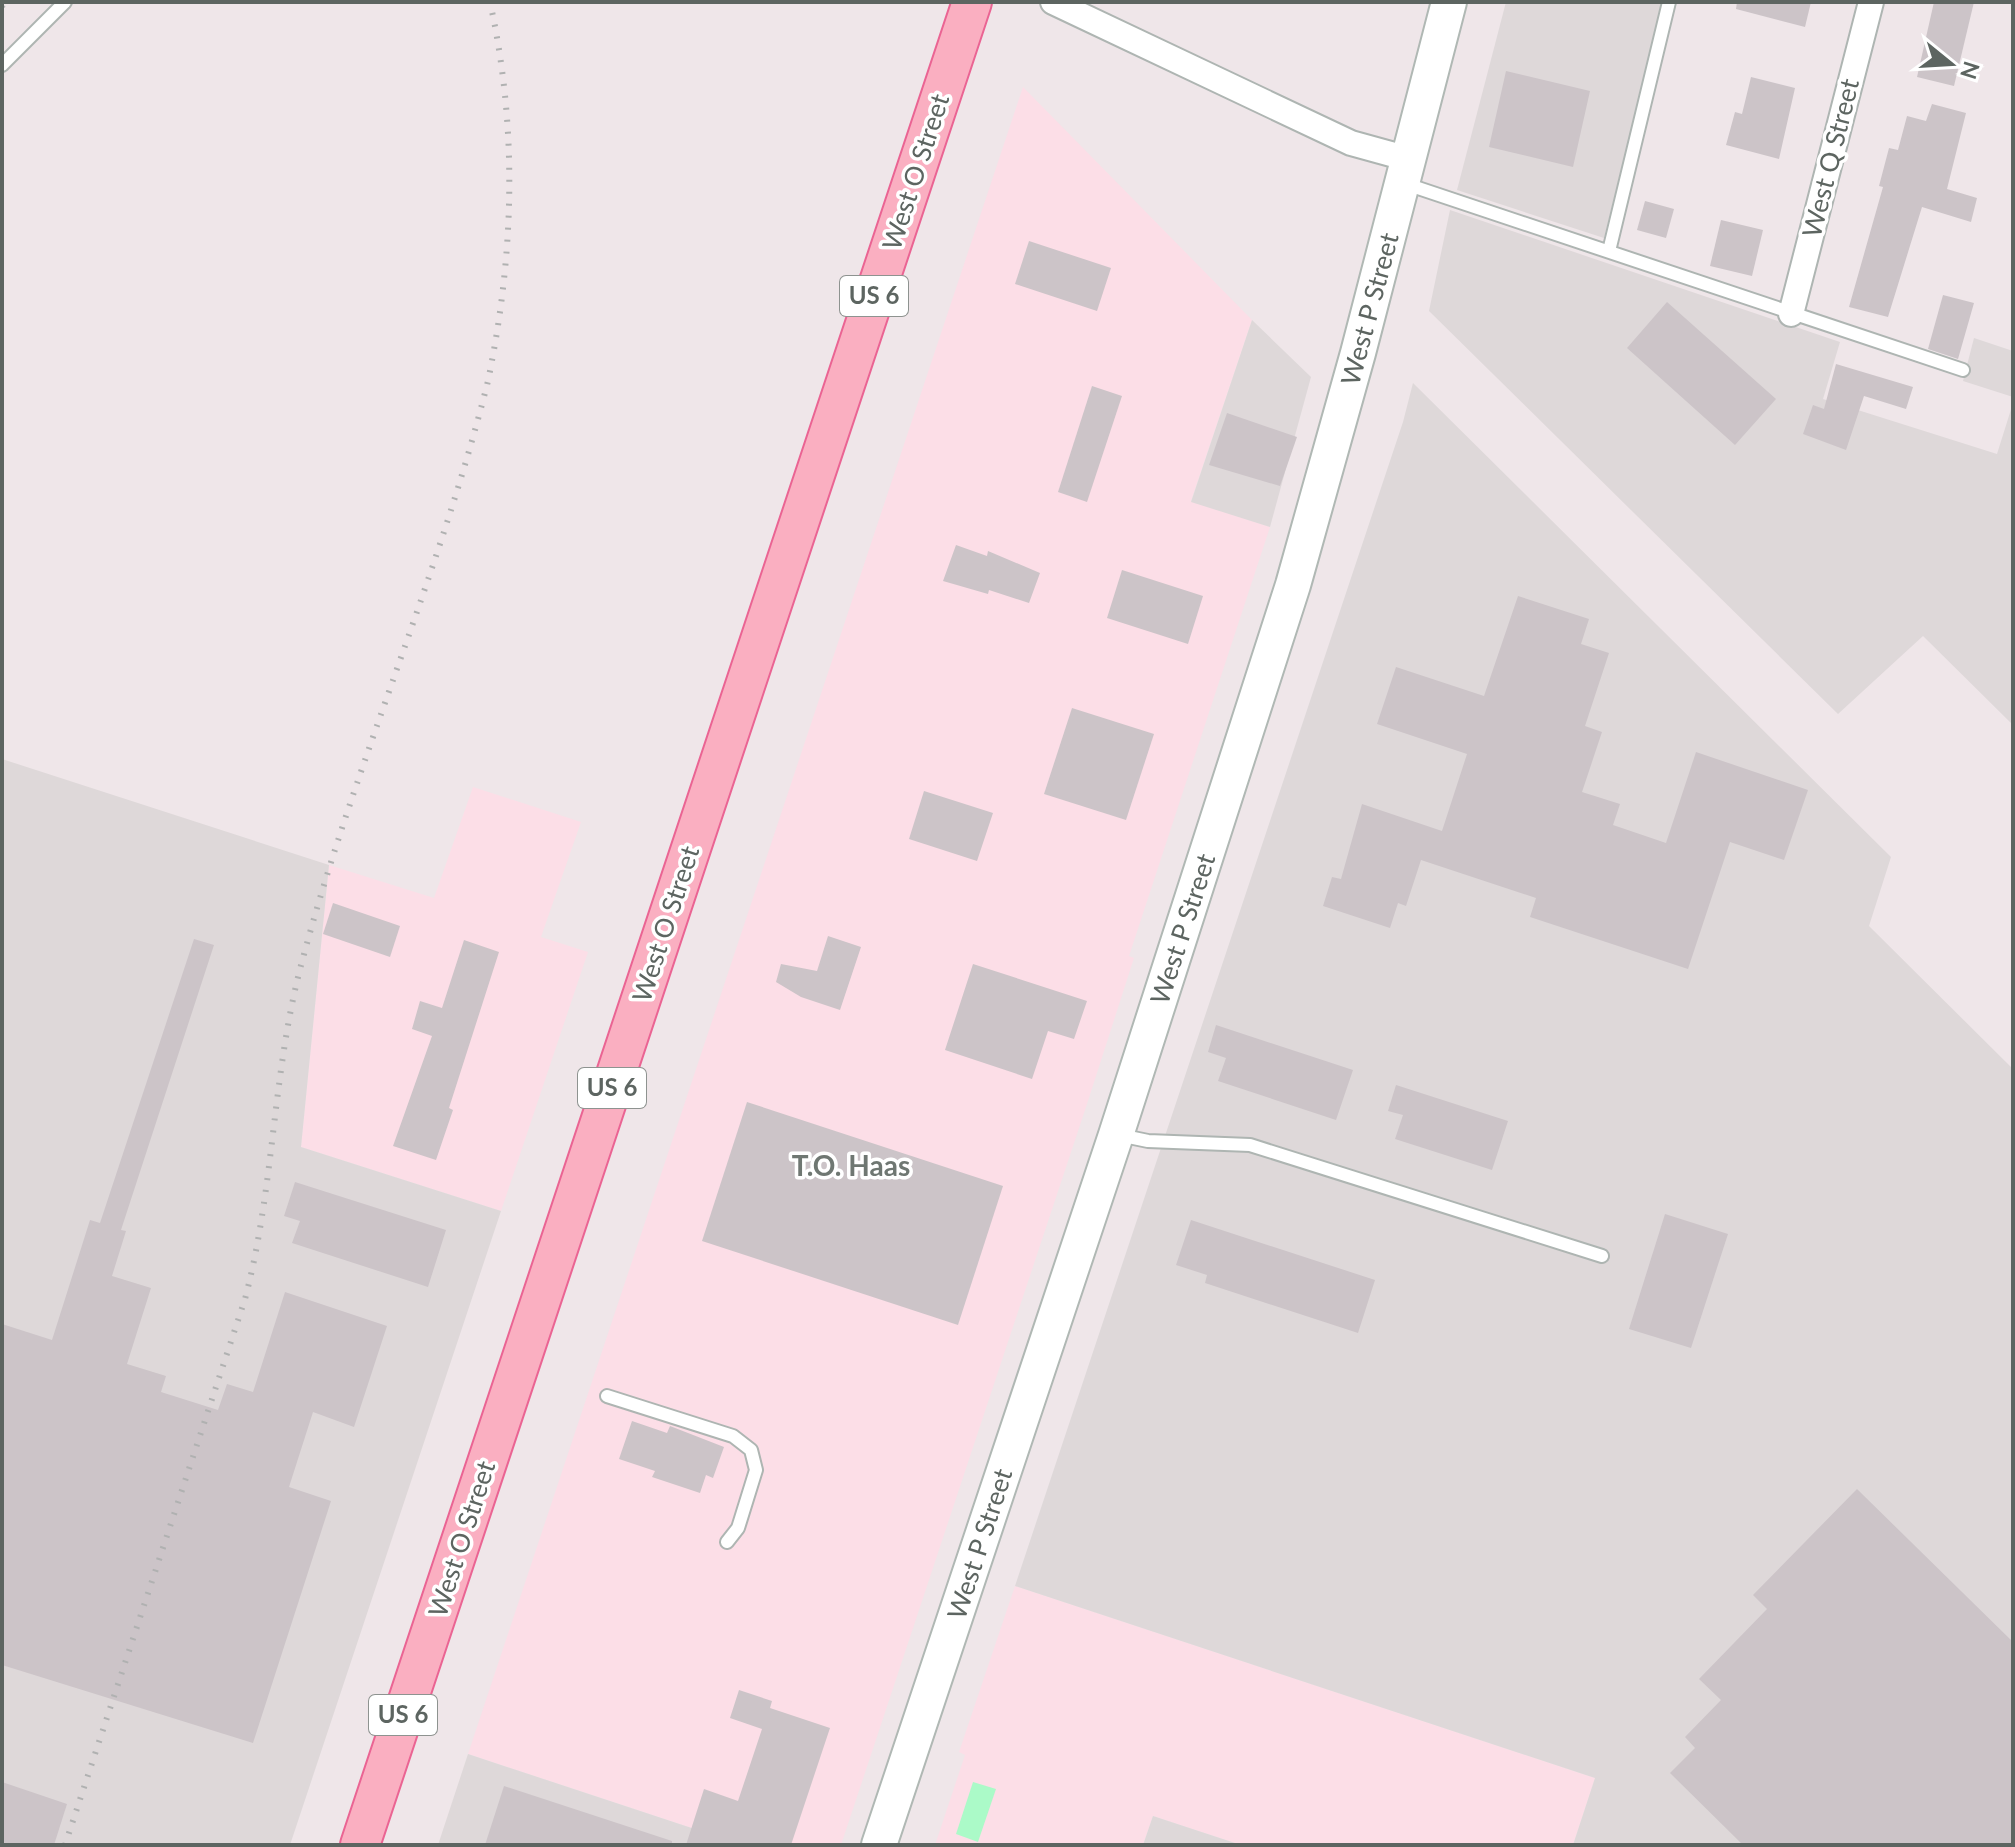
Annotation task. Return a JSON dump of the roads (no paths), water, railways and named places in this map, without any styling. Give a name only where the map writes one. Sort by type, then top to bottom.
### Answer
[{"type":"main road","name":"West O Street","points":[[360,1845],[972,2]]},
{"type":"street","points":[[1053,2],[1406,171]]},
{"type":"street","name":"West P Street","points":[[879,1845],[1116,1135],[1293,585],[1449,2]]},
{"type":"street","name":"West Q Street","points":[[1791,314],[1871,2]]},
{"type":"lane","points":[[2,65],[65,2]]},
{"type":"lane","points":[[1609,251],[1669,2]]},
{"type":"lane","points":[[1406,171],[1609,251],[1963,370]]},
{"type":"lane","points":[[1116,1135],[1148,1141],[1250,1145],[1602,1256]]},
{"type":"lane","points":[[607,1396],[733,1436],[751,1450],[756,1470],[738,1528],[727,1542]]},
{"type":"railway","points":[[2,6],[6,2]]},
{"type":"railway","points":[[65,1845],[245,1299],[262,1214],[285,1043],[303,958],[347,813],[446,526],[488,381],[503,286],[509,192],[505,97],[490,2]]},
{"type":"district","name":"T.O. Haas","points":[[851,1166]]}]
